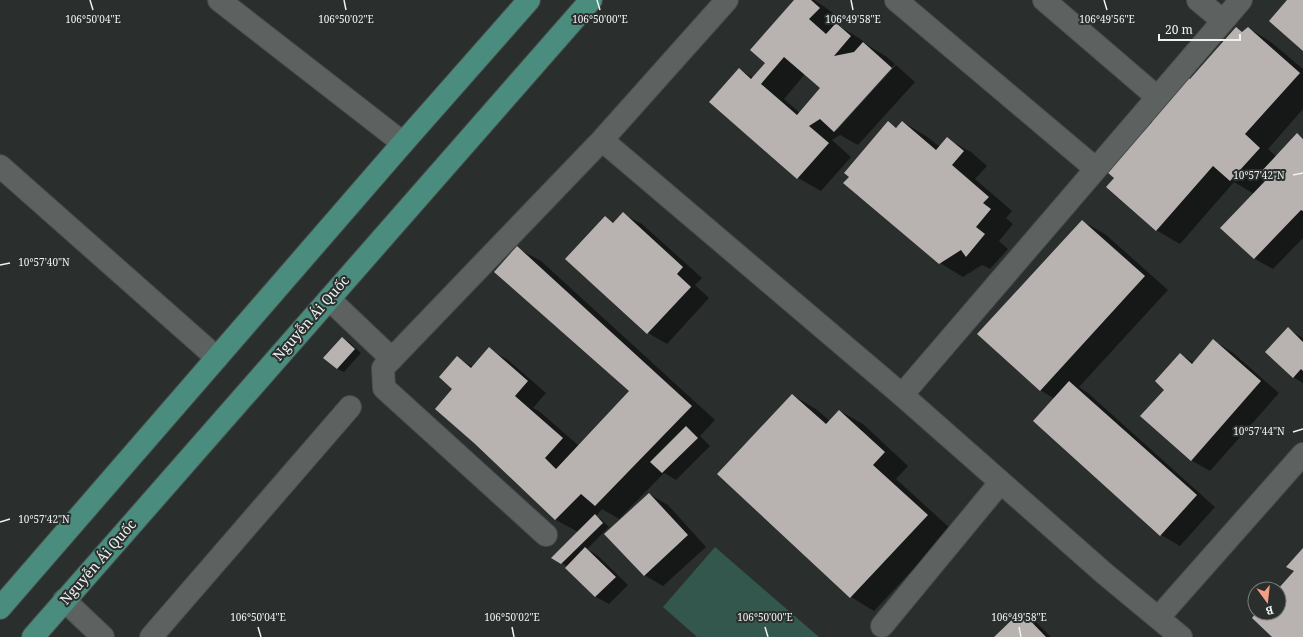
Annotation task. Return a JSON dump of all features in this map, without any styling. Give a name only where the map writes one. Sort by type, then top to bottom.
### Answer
[{"type":"main road","points":[[0,608],[529,0]]},
{"type":"main road","name":"Nguyễn Ái Quốc","points":[[33,637],[591,0]]},
{"type":"street","points":[[219,0],[403,143]]},
{"type":"street","points":[[546,535],[384,388],[383,368],[602,140],[727,0]]},
{"type":"street","points":[[896,0],[1096,169]]},
{"type":"street","points":[[1044,0],[1157,98]]},
{"type":"street","points":[[1198,0],[1222,21]]},
{"type":"street","points":[[902,395],[1241,0]]},
{"type":"street","points":[[602,140],[902,395],[1000,483],[1105,574],[1181,637]]},
{"type":"street","points":[[0,166],[217,358]]},
{"type":"street","points":[[329,299],[392,359]]},
{"type":"street","points":[[151,637],[350,407]]},
{"type":"street","points":[[1158,618],[1303,454]]},
{"type":"street","points":[[882,626],[1000,483]]},
{"type":"street","points":[[64,600],[103,637]]},
{"type":"green space","points":[[715,547],[819,637],[697,637],[663,607]]},
{"type":"building","points":[[794,0],[811,0],[820,8],[809,19],[826,34],[836,23],[851,36],[834,56],[854,52],[863,42],[892,68],[834,132],[820,119],[809,126],[829,143],[797,179],[709,102],[739,68],[751,79],[765,63],[750,50]],"holes":[[[784,57],[820,88],[797,115],[761,84]]]},
{"type":"building","points":[[1287,0],[1303,0],[1303,51],[1269,21]]},
{"type":"building","points":[[1236,27],[1242,32],[1248,27],[1300,73],[1245,134],[1260,148],[1230,181],[1213,166],[1156,231],[1106,187],[1114,178],[1107,172],[1152,122],[1148,119],[1187,76],[1190,79]]},
{"type":"building","points":[[888,121],[896,128],[902,121],[936,150],[947,137],[964,151],[952,165],[989,197],[983,203],[991,209],[976,227],[985,234],[966,257],[961,250],[939,264],[843,183],[849,177],[844,173]]},
{"type":"building","points":[[1297,133],[1303,139],[1303,211],[1301,210],[1254,259],[1220,228],[1266,180],[1259,174]]},
{"type":"building","points":[[623,212],[683,267],[677,274],[691,287],[647,334],[565,259],[605,216],[613,223]]},
{"type":"building","points":[[1082,220],[1145,276],[1040,391],[977,334]]},
{"type":"building","points":[[517,246],[692,406],[595,506],[581,494],[555,520],[474,443],[435,409],[452,389],[439,377],[457,356],[471,368],[489,347],[528,381],[515,396],[563,438],[545,458],[556,469],[629,391],[494,272]]},
{"type":"building","points":[[1288,327],[1303,342],[1303,371],[1301,369],[1293,378],[1265,352]]},
{"type":"building","points":[[342,337],[355,349],[337,369],[323,358]]},
{"type":"building","points":[[1213,339],[1261,381],[1191,461],[1140,416],[1164,390],[1155,381],[1180,353],[1192,364]]},
{"type":"building","points":[[1069,381],[1197,495],[1160,536],[1033,421]]},
{"type":"building","points":[[792,394],[826,424],[839,410],[885,452],[873,465],[928,515],[850,598],[717,474]]},
{"type":"building","points":[[686,426],[698,438],[662,473],[650,462]]},
{"type":"building","points":[[649,493],[688,535],[644,576],[604,534]]},
{"type":"building","points":[[595,514],[603,523],[561,564],[551,558]]},
{"type":"building","points":[[585,547],[616,577],[595,597],[565,568]]},
{"type":"building","points":[[1303,548],[1303,637],[1272,637],[1255,621],[1287,621],[1287,581],[1285,581],[1294,571],[1286,567]]},
{"type":"building","points":[[1021,611],[1046,637],[994,637]]}]
